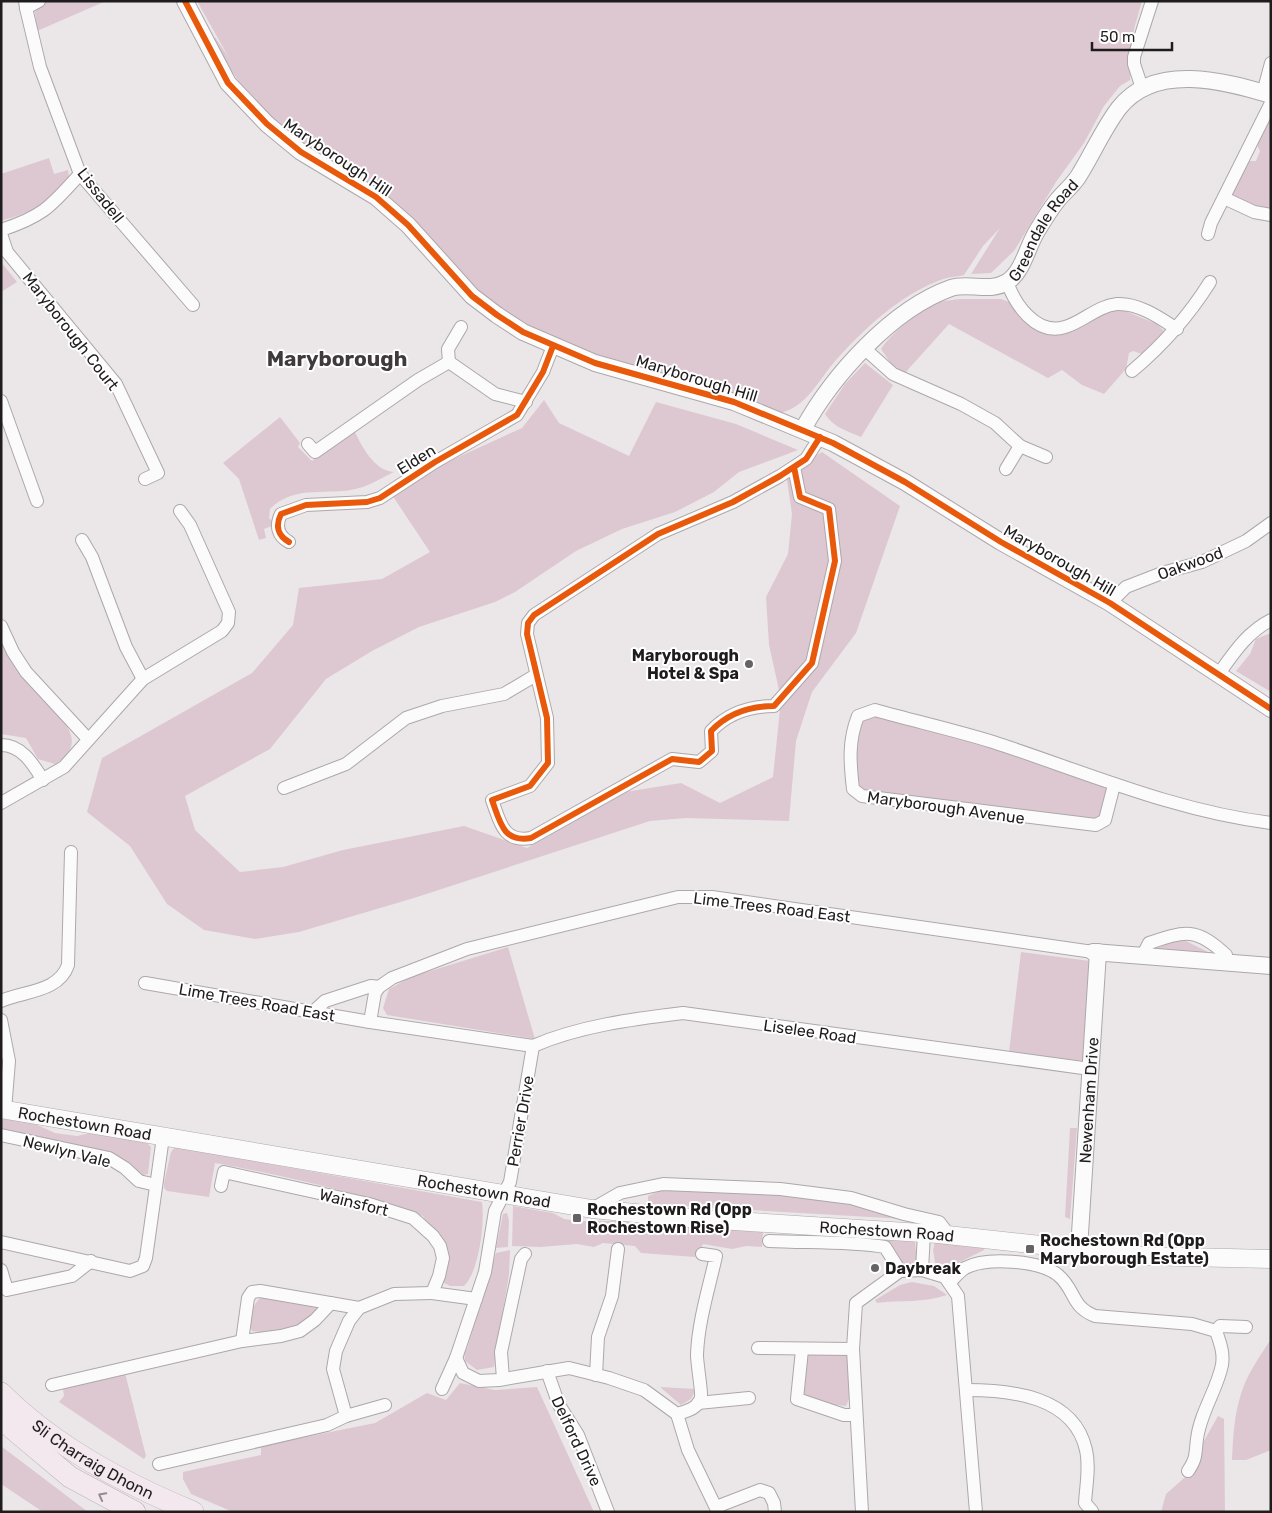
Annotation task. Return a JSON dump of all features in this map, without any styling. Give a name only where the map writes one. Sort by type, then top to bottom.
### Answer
[{"type":"highway","name":"Sli Charraig Dhonn","points":[[1,1393],[58,1441],[129,1483],[193,1512]]},
{"type":"highway","name":"Sli Charraig Dhonn","points":[[1,1419],[70,1477],[135,1512]]},
{"type":"highway","points":[[1,1432],[44,1463],[70,1477]]},
{"type":"main road","name":"Rochestown Road","points":[[3,1110],[592,1209],[688,1218],[949,1235],[1143,1256],[1271,1259]]},
{"type":"street","name":"Lissadell","points":[[39,1],[25,4],[40,67],[80,174],[193,305]]},
{"type":"street","name":"Maryborough Hill","points":[[185,1],[228,83],[267,124],[301,152],[335,171],[382,202],[408,225],[472,296],[523,332],[595,363],[734,402],[820,437],[905,482],[1001,542],[1110,603],[1271,709]]},
{"type":"street","points":[[1142,88],[1134,64],[1134,57],[1152,1]]},
{"type":"street","points":[[1208,234],[1224,198],[1260,129],[1268,97],[1271,63]]},
{"type":"street","name":"Greendale Road","points":[[803,429],[816,406],[865,349],[915,306],[954,287],[987,288],[1007,282],[1021,267],[1028,245],[1055,203],[1077,178],[1118,109],[1142,88],[1166,80],[1199,79],[1268,97]]},
{"type":"street","points":[[1,230],[27,222],[47,210],[80,174]]},
{"type":"street","points":[[1224,198],[1254,212],[1271,215]]},
{"type":"street","name":"Maryborough Court","points":[[1,234],[7,252],[116,384],[158,473],[145,479]]},
{"type":"street","points":[[1007,282],[1018,306],[1028,317],[1052,328],[1064,327],[1099,309],[1119,304],[1128,305],[1156,315],[1177,329]]},
{"type":"street","points":[[1132,371],[1177,329],[1210,282]]},
{"type":"street","points":[[449,362],[448,349],[461,327]]},
{"type":"street","name":"Elden","points":[[289,542],[283,539],[278,532],[277,522],[281,514],[306,505],[367,502],[380,498],[435,462],[517,415],[543,372],[553,346]]},
{"type":"street","points":[[865,349],[900,378],[961,404],[996,423],[1020,446],[1046,457]]},
{"type":"street","points":[[449,362],[495,394],[526,402]]},
{"type":"street","points":[[308,444],[315,452],[418,380],[449,362]]},
{"type":"street","points":[[1,401],[37,501]]},
{"type":"street","points":[[794,467],[800,497],[829,509],[835,561],[812,664],[774,706],[750,708],[721,721],[711,731],[712,751],[700,762],[672,759],[532,838],[521,840],[512,837],[504,830],[492,800],[530,786],[548,763],[546,718],[528,634],[528,623],[534,615],[658,534],[734,502],[794,467],[806,459],[820,437]]},
{"type":"street","points":[[1006,469],[1020,446]]},
{"type":"street","points":[[1,803],[64,767],[143,679],[222,631],[228,623],[229,612],[190,525],[180,511]]},
{"type":"street","name":"Oakwood","points":[[1110,603],[1126,587],[1162,573],[1202,562],[1246,541],[1271,523]]},
{"type":"street","points":[[82,540],[92,557],[126,647],[143,679]]},
{"type":"street","points":[[1218,675],[1254,629],[1271,620]]},
{"type":"street","points":[[1,626],[13,652],[26,672],[88,739]]},
{"type":"street","points":[[284,788],[346,764],[406,718],[442,706],[504,694],[536,675]]},
{"type":"street","name":"Maryborough Avenue","points":[[1114,785],[1105,820],[1096,826],[862,796],[854,789],[853,783],[850,757],[852,731],[858,716],[875,710],[992,742],[1114,785],[1229,818],[1271,823]]},
{"type":"street","points":[[1,745],[17,748],[35,767],[43,780]]},
{"type":"street","points":[[1,1001],[42,989],[65,975],[68,966],[71,852]]},
{"type":"street","name":"Lime Trees Road East","points":[[379,987],[392,978],[468,950],[678,897],[696,896],[1096,952]]},
{"type":"street","points":[[1143,955],[1149,943],[1180,932],[1198,935],[1214,944],[1226,955],[1227,962]]},
{"type":"street","points":[[1096,952],[1271,966]]},
{"type":"street","name":"Newenham Drive","points":[[1079,1249],[1096,952]]},
{"type":"street","name":"Lime Trees Road East","points":[[145,983],[370,1022],[533,1046]]},
{"type":"street","points":[[313,1012],[325,1000],[371,986],[379,987],[375,993],[370,1022]]},
{"type":"street","name":"Liselee Road","points":[[533,1046],[576,1032],[640,1018],[682,1014],[1090,1069]]},
{"type":"street","points":[[1,1020],[9,1060],[3,1110]]},
{"type":"street","name":"Perrier Drive","points":[[442,1389],[456,1358],[485,1272],[495,1211],[510,1182],[533,1046]]},
{"type":"street","name":"Newlyn Vale","points":[[1,1135],[109,1158],[139,1180],[156,1185]]},
{"type":"street","points":[[1,1242],[130,1271],[143,1266],[146,1258],[163,1137]]},
{"type":"street","name":"Wainsfort","points":[[221,1186],[224,1172],[369,1204],[413,1218],[440,1246],[443,1258],[439,1276],[432,1293]]},
{"type":"street","points":[[592,1209],[620,1194],[663,1184],[780,1188],[851,1198],[939,1222],[949,1235]]},
{"type":"street","points":[[922,1270],[924,1233]]},
{"type":"street","points":[[769,1240],[843,1245],[862,1243],[885,1247],[900,1271]]},
{"type":"street","points":[[596,1374],[598,1337],[612,1296],[618,1249]]},
{"type":"street","points":[[504,1379],[501,1352],[521,1259],[525,1254]]},
{"type":"street","points":[[702,1254],[716,1256],[699,1336],[698,1378],[702,1396],[691,1410],[677,1414],[688,1450],[717,1509],[760,1490],[769,1493],[774,1503],[775,1512]]},
{"type":"street","points":[[1,1270],[7,1290],[72,1276],[91,1261]]},
{"type":"street","points":[[862,1512],[853,1349],[856,1303],[900,1271],[922,1270],[951,1281],[964,1269],[975,1264],[1014,1262],[1033,1265],[1057,1274],[1068,1285],[1082,1311],[1095,1316],[1192,1324],[1216,1331]]},
{"type":"street","points":[[945,1278],[958,1296],[976,1512]]},
{"type":"street","points":[[242,1341],[248,1298],[252,1292],[260,1290],[359,1308],[394,1294],[432,1293],[476,1299]]},
{"type":"street","points":[[52,1385],[242,1341],[281,1336],[300,1331],[315,1320],[331,1303]]},
{"type":"street","points":[[346,1416],[333,1369],[336,1351],[349,1322],[359,1308]]},
{"type":"street","points":[[1216,1331],[1220,1326],[1246,1327]]},
{"type":"street","points":[[1188,1471],[1196,1459],[1197,1437],[1207,1402],[1221,1367],[1223,1349],[1216,1331]]},
{"type":"street","points":[[758,1348],[802,1350],[853,1349]]},
{"type":"street","points":[[802,1350],[797,1399],[844,1415],[856,1415]]},
{"type":"street","name":"Delford Drive","points":[[456,1358],[463,1373],[479,1381],[504,1379],[569,1368],[596,1374],[644,1390],[677,1414]]},
{"type":"street","name":"Delford Drive","points":[[547,1371],[559,1405],[578,1435],[608,1512]]},
{"type":"street","points":[[966,1390],[1021,1393],[1054,1407],[1071,1418],[1082,1435],[1086,1450],[1085,1504],[1092,1511]]},
{"type":"street","points":[[698,1403],[750,1398]]},
{"type":"street","points":[[159,1464],[327,1425],[346,1416],[385,1405]]},
{"type":"shaded area","points":[[46,1],[106,1],[37,31],[35,12]]},
{"type":"shaded area","points":[[197,1],[1142,1],[1134,29],[1130,80],[1120,86],[1104,106],[1084,143],[1056,182],[1014,251],[991,273],[971,274],[1000,228],[983,246],[964,275],[938,281],[896,304],[870,325],[847,348],[805,399],[789,410],[779,413],[702,383],[595,355],[537,332],[491,301],[341,167],[339,158],[330,152],[324,154],[310,149],[281,128],[267,114],[231,70],[216,44],[215,37],[229,58]]},
{"type":"shaded area","points":[[1271,117],[1271,212],[1245,205],[1233,197],[1233,192],[1249,161],[1256,161],[1260,151],[1257,145]]},
{"type":"shaded area","points":[[49,158],[54,174],[68,170],[69,177],[55,194],[40,206],[1,221],[1,174]]},
{"type":"shaded area","points":[[1,262],[17,282],[1,292]]},
{"type":"shaded area","points":[[1001,299],[1009,302],[1028,323],[1047,331],[1118,308],[1157,324],[1166,333],[1142,354],[1133,351],[1129,353],[1126,369],[1104,394],[1082,385],[1062,370],[1048,378],[949,324],[905,373],[892,365],[881,349],[899,329],[916,315],[933,305],[943,301]]},
{"type":"shaded area","points":[[865,363],[893,385],[861,437],[836,425],[825,414],[845,384]]},
{"type":"shaded area","points":[[544,400],[559,423],[629,456],[656,402],[736,424],[798,450],[739,472],[714,492],[675,512],[622,529],[576,551],[515,592],[495,602],[419,627],[372,651],[326,679],[270,749],[185,796],[195,830],[240,872],[283,867],[343,850],[464,826],[527,848],[625,792],[681,783],[720,803],[773,777],[781,699],[769,645],[766,597],[788,554],[792,514],[786,474],[822,452],[900,506],[856,633],[812,692],[796,741],[789,821],[686,818],[650,821],[414,898],[299,932],[255,939],[204,930],[167,904],[130,846],[87,812],[102,758],[252,673],[293,625],[299,588],[382,579],[430,552],[388,489],[522,428]]},
{"type":"shaded area","points":[[280,417],[300,443],[298,447],[312,461],[345,434],[354,430],[364,450],[374,462],[387,471],[394,472],[359,488],[302,493],[280,501],[270,509],[269,518],[272,521],[272,526],[264,529],[266,538],[259,540],[239,479],[223,463]]},
{"type":"shaded area","points":[[1271,633],[1271,692],[1236,671],[1250,654],[1256,639]]},
{"type":"shaded area","points":[[1,641],[22,676],[57,714],[71,734],[72,744],[67,754],[55,764],[38,759],[26,738],[1,734]]},
{"type":"shaded area","points":[[879,711],[1114,785],[1105,820],[862,796],[850,757],[856,721]]},
{"type":"shaded area","points":[[1178,937],[1212,954],[1155,952],[1155,946]]},
{"type":"shaded area","points":[[508,947],[535,1039],[387,1015],[383,1008],[389,989],[411,977]]},
{"type":"shaded area","points":[[1021,952],[1090,961],[1083,1061],[1009,1052]]},
{"type":"shaded area","points":[[1,1118],[33,1123],[55,1133],[77,1136],[90,1133],[147,1143],[151,1147],[148,1174],[139,1176],[130,1166],[1,1132]]},
{"type":"shaded area","points":[[1070,1128],[1077,1128],[1070,1219],[1065,1217]]},
{"type":"shaded area","points":[[175,1147],[482,1202],[482,1234],[474,1270],[464,1286],[450,1286],[442,1282],[433,1236],[423,1216],[372,1199],[320,1185],[215,1163],[209,1197],[167,1191],[164,1188],[164,1183],[171,1152]]},
{"type":"shaded area","points":[[667,1188],[781,1192],[851,1201],[921,1220],[648,1204],[648,1196]]},
{"type":"shaded area","points":[[513,1206],[553,1213],[564,1219],[578,1221],[643,1221],[763,1232],[762,1247],[746,1246],[732,1249],[703,1244],[699,1255],[695,1257],[641,1253],[635,1246],[603,1243],[594,1247],[577,1244],[540,1247],[512,1246]]},
{"type":"shaded area","points":[[507,1213],[509,1220],[508,1247],[496,1248],[503,1214]]},
{"type":"shaded area","points":[[877,1239],[915,1241],[917,1265],[912,1268],[902,1264],[891,1245]]},
{"type":"shaded area","points":[[935,1242],[982,1245],[984,1250],[942,1271],[936,1268],[933,1250]]},
{"type":"shaded area","points":[[510,1250],[509,1274],[494,1367],[477,1370],[465,1361],[464,1352],[467,1349],[496,1253]]},
{"type":"shaded area","points":[[912,1282],[934,1286],[947,1295],[912,1301],[877,1303],[875,1300],[900,1285]]},
{"type":"shaded area","points":[[263,1296],[317,1307],[316,1312],[286,1329],[270,1332],[252,1331],[250,1316],[253,1307]]},
{"type":"shaded area","points":[[1271,1339],[1271,1450],[1246,1460],[1232,1460],[1235,1418],[1241,1394],[1250,1372]]},
{"type":"shaded area","points":[[809,1353],[847,1355],[849,1399],[846,1406],[827,1404],[807,1398],[802,1388]]},
{"type":"shaded area","points":[[125,1373],[146,1456],[144,1459],[59,1402],[64,1396],[63,1389]]},
{"type":"shaded area","points":[[460,1383],[495,1390],[537,1387],[594,1512],[233,1512],[191,1494],[183,1479],[183,1472],[261,1455],[261,1446],[375,1423],[427,1393],[446,1400]]},
{"type":"shaded area","points":[[660,1387],[696,1389],[691,1399],[681,1405]]},
{"type":"shaded area","points":[[1218,1416],[1224,1419],[1225,1512],[1161,1512],[1166,1494],[1191,1472],[1200,1448]]},
{"type":"shaded area","points":[[1,1446],[88,1512],[43,1512],[1,1484]]},
{"type":"cycle path","points":[[185,1],[228,83],[267,124],[301,152],[376,197],[408,225],[472,296],[523,332],[595,363],[734,402],[833,443],[905,482],[1001,542],[1110,603],[1271,709]]},
{"type":"cycle path","points":[[289,542],[280,534],[278,523],[281,514],[306,505],[367,502],[380,498],[435,462],[517,415],[543,372],[553,346]]},
{"type":"cycle path","points":[[794,467],[800,497],[829,509],[835,561],[812,663],[774,706],[748,709],[724,719],[711,731],[712,751],[699,762],[672,759],[531,838],[522,839],[508,834],[500,823],[492,800],[530,786],[548,763],[547,718],[527,634],[528,623],[534,615],[658,534],[733,502],[780,476],[806,459],[820,437]]},
{"type":"place","name":"Maryborough Hotel & Spa","points":[[749,664]]},
{"type":"place","name":"Rochestown Rd (Opp Rochestown Rise)","points":[[577,1218]]},
{"type":"place","name":"Rochestown Rd (Opp Maryborough Estate)","points":[[1030,1249]]},
{"type":"place","name":"Daybreak","points":[[875,1268]]},
{"type":"district","name":"Maryborough","points":[[337,359]]}]
